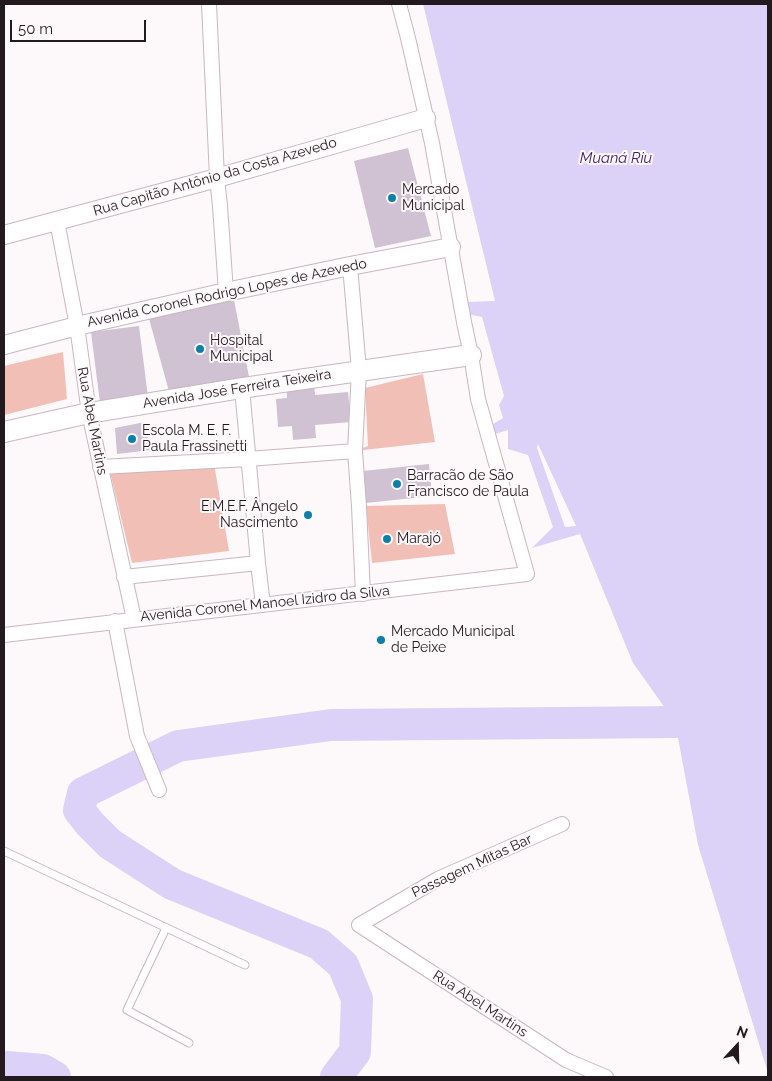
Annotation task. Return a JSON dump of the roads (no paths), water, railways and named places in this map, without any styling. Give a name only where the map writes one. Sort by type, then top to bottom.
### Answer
[{"type":"main road","name":"Avenida José Ferreira Teixeira","points":[[4,432],[89,413],[471,354]]},
{"type":"street","points":[[209,4],[217,178],[226,292]]},
{"type":"street","points":[[399,4],[426,118],[471,354]]},
{"type":"street","name":"Rua Capitão Antônio da Costa Azevedo","points":[[4,235],[217,178],[426,118]]},
{"type":"street","name":"Rua Abel Martins","points":[[57,222],[77,326],[89,413],[134,619]]},
{"type":"street","name":"Avenida Coronel Rodrigo Lopes de Azevedo","points":[[4,345],[77,326],[226,292],[350,266],[451,248]]},
{"type":"street","points":[[350,266],[359,370],[354,451],[364,594]]},
{"type":"street","name":"Avenida Coronel Manoel Izidro da Silva","points":[[4,635],[527,574],[471,354]]},
{"type":"street","points":[[242,388],[263,605]]},
{"type":"street","points":[[100,467],[354,451]]},
{"type":"street","points":[[124,577],[258,563]]},
{"type":"street","points":[[115,621],[137,736],[159,790]]},
{"type":"street","name":"Passagem Mitas Bar","points":[[359,925],[438,879],[562,824]]},
{"type":"street","name":"Rua Abel Martins","points":[[359,925],[566,1060],[606,1077]]},
{"type":"lane","points":[[4,851],[245,965]]},
{"type":"lane","points":[[166,928],[127,1010],[189,1043]]},
{"type":"water","name":"Muaná Riu","points":[[423,4],[768,4],[768,1073],[698,845],[675,722],[633,663],[580,534],[532,548],[553,527],[528,455],[508,449],[508,430],[492,435],[493,424],[503,418],[499,405],[504,396],[482,317],[466,314],[465,302],[495,301]],"holes":[[[538,444],[576,526],[565,527],[537,448]]]},
{"type":"waterway","points":[[336,1077],[355,1052],[357,999],[343,965],[319,944],[172,884],[110,844],[79,810],[83,793],[178,746],[331,725],[675,722]]},
{"type":"waterway","points":[[4,1068],[43,1070],[55,1077]]},
{"type":"place","name":"Mercado Municipal","points":[[392,198]]},
{"type":"place","name":"Hospital Municipal","points":[[200,349]]},
{"type":"place","name":"Escola M. E. F. Paula Frassinetti","points":[[132,439]]},
{"type":"place","name":"Barracão de São Francisco de Paula","points":[[397,484]]},
{"type":"place","name":"E.M.E.F. Ângelo Nascimento","points":[[308,515]]},
{"type":"place","name":"Marajó","points":[[387,539]]},
{"type":"place","name":"Mercado Municipal de Peixe","points":[[381,640]]}]
